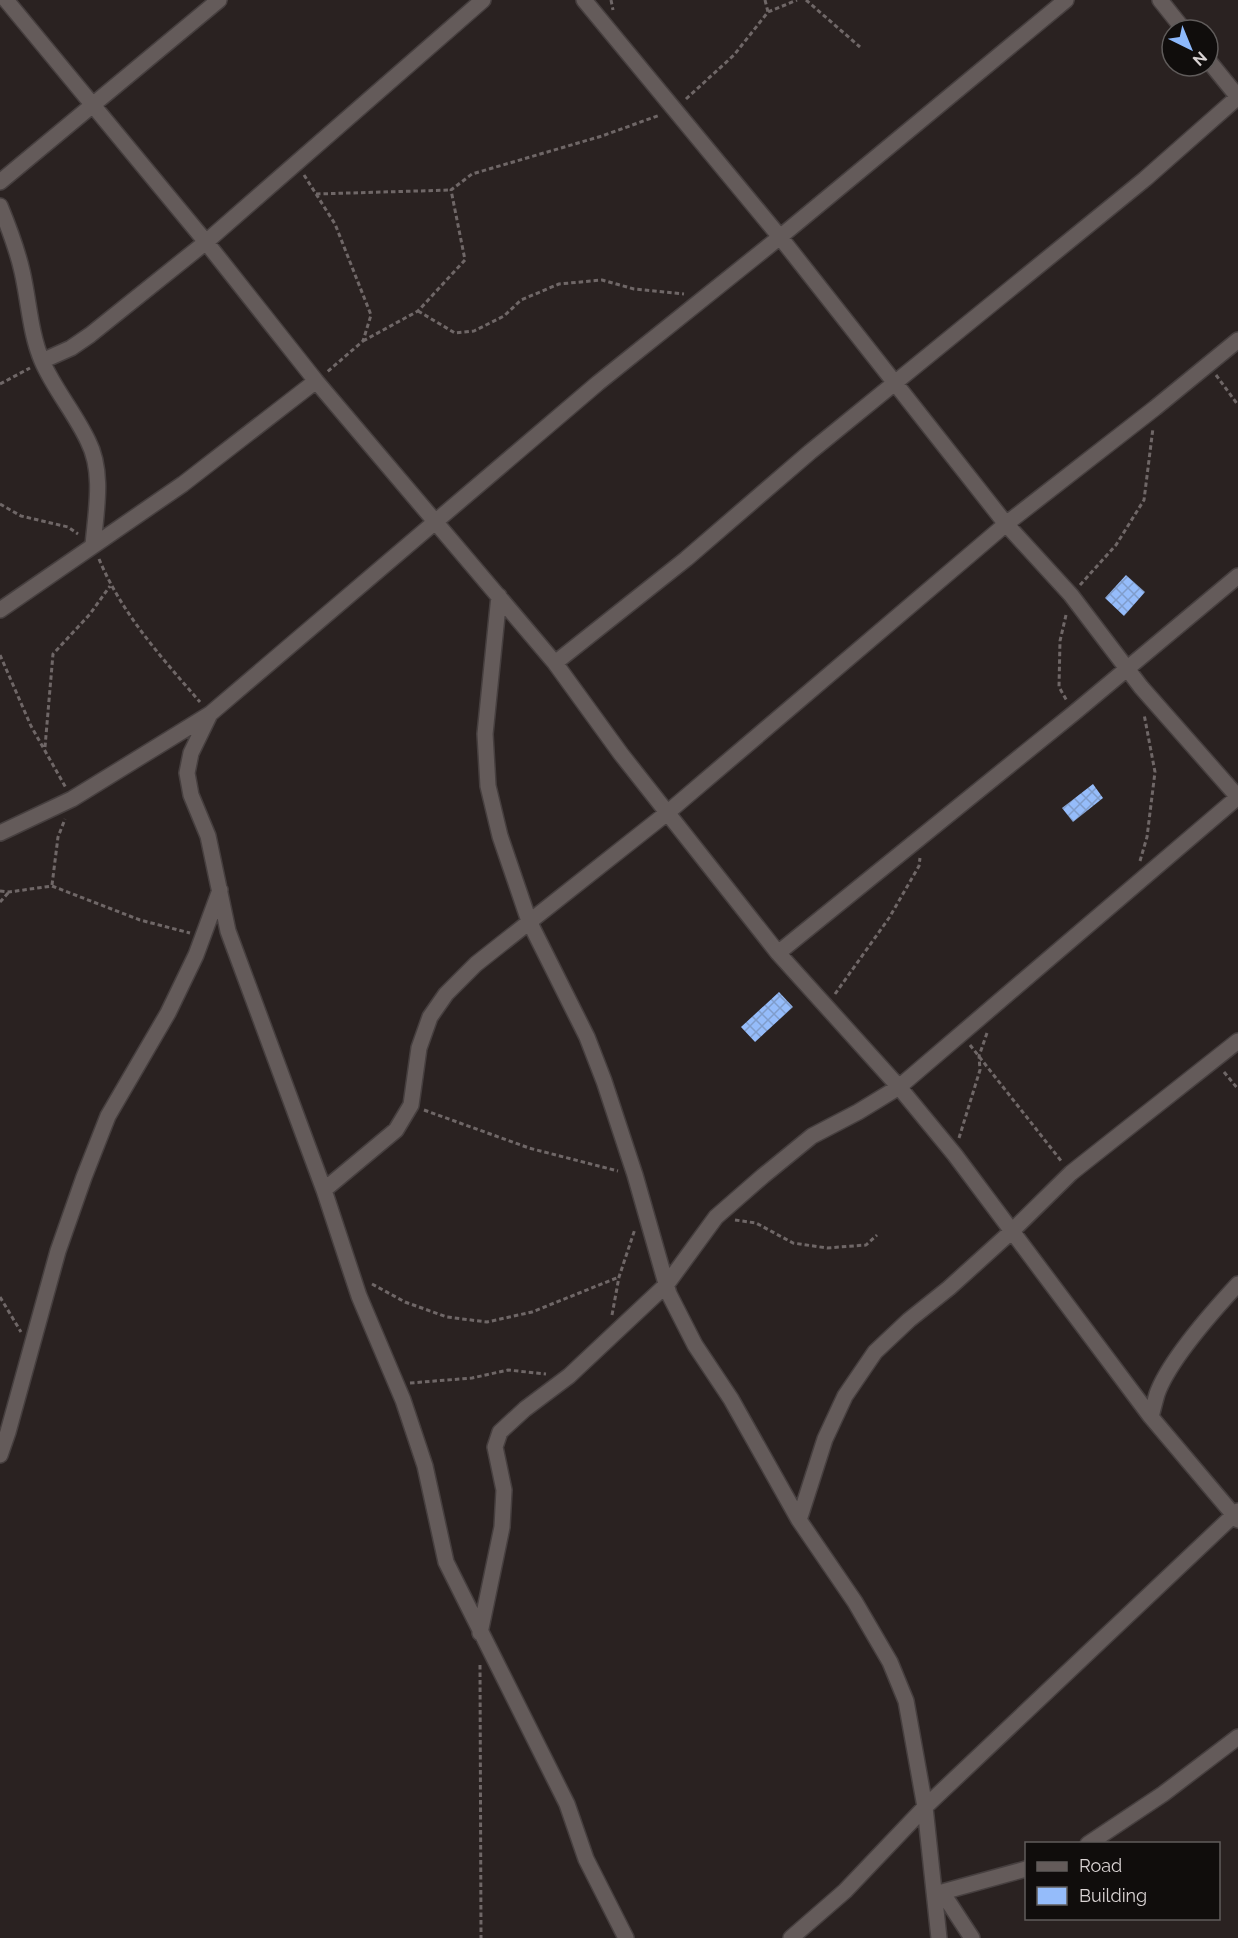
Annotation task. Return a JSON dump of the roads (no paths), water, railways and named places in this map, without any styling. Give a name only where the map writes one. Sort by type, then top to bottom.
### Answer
[{"type":"street","points":[[6,0],[206,242],[316,381],[555,663],[621,754],[778,953],[899,1088],[954,1155],[1151,1417],[1236,1515],[925,1807],[845,1891],[791,1938]]},
{"type":"street","points":[[0,182],[219,0]]},
{"type":"street","points":[[42,361],[70,348],[90,335],[206,242],[483,0]]},
{"type":"street","points":[[480,1633],[502,1527],[504,1490],[495,1447],[500,1432],[569,1376],[667,1284],[716,1217],[812,1136],[899,1088],[1238,797],[1141,687],[1071,596],[1006,524],[780,237],[584,0]]},
{"type":"street","points":[[0,833],[72,799],[210,714],[598,383],[780,237],[1066,0]]},
{"type":"street","points":[[1160,0],[1174,18]]},
{"type":"street","points":[[555,663],[686,559],[894,382],[1144,179],[1238,97],[1220,75]]},
{"type":"street","points":[[0,206],[13,237],[42,361],[89,442],[95,460],[98,481],[93,545]]},
{"type":"street","points":[[324,1190],[396,1130],[411,1105],[419,1048],[430,1017],[446,994],[476,964],[667,813],[1006,524],[1238,340]]},
{"type":"street","points":[[0,610],[183,484],[316,381]]},
{"type":"street","points":[[778,953],[1074,713],[1238,576]]},
{"type":"street","points":[[499,596],[485,734],[488,786],[500,836],[528,921],[587,1037],[604,1081],[635,1175],[669,1294],[695,1345],[731,1399],[799,1520],[855,1602],[890,1662],[906,1701],[939,1893],[939,1938]]},
{"type":"street","points":[[210,714],[190,753],[187,773],[191,795],[208,836],[228,931],[324,1190],[359,1296],[397,1384],[425,1466],[446,1562],[567,1804],[586,1858],[626,1938]]},
{"type":"street","points":[[0,1455],[58,1251],[84,1177],[108,1116],[168,1013],[202,939],[220,889]]},
{"type":"street","points":[[799,1520],[825,1439],[845,1396],[875,1352],[1012,1231],[1071,1173],[1238,1041]]},
{"type":"street","points":[[1151,1417],[1158,1393],[1169,1369],[1218,1305],[1238,1284]]},
{"type":"street","points":[[1091,1842],[1163,1794],[1238,1737]]},
{"type":"street","points":[[939,1893],[1025,1869]]},
{"type":"street","points":[[939,1893],[972,1938]]}]
